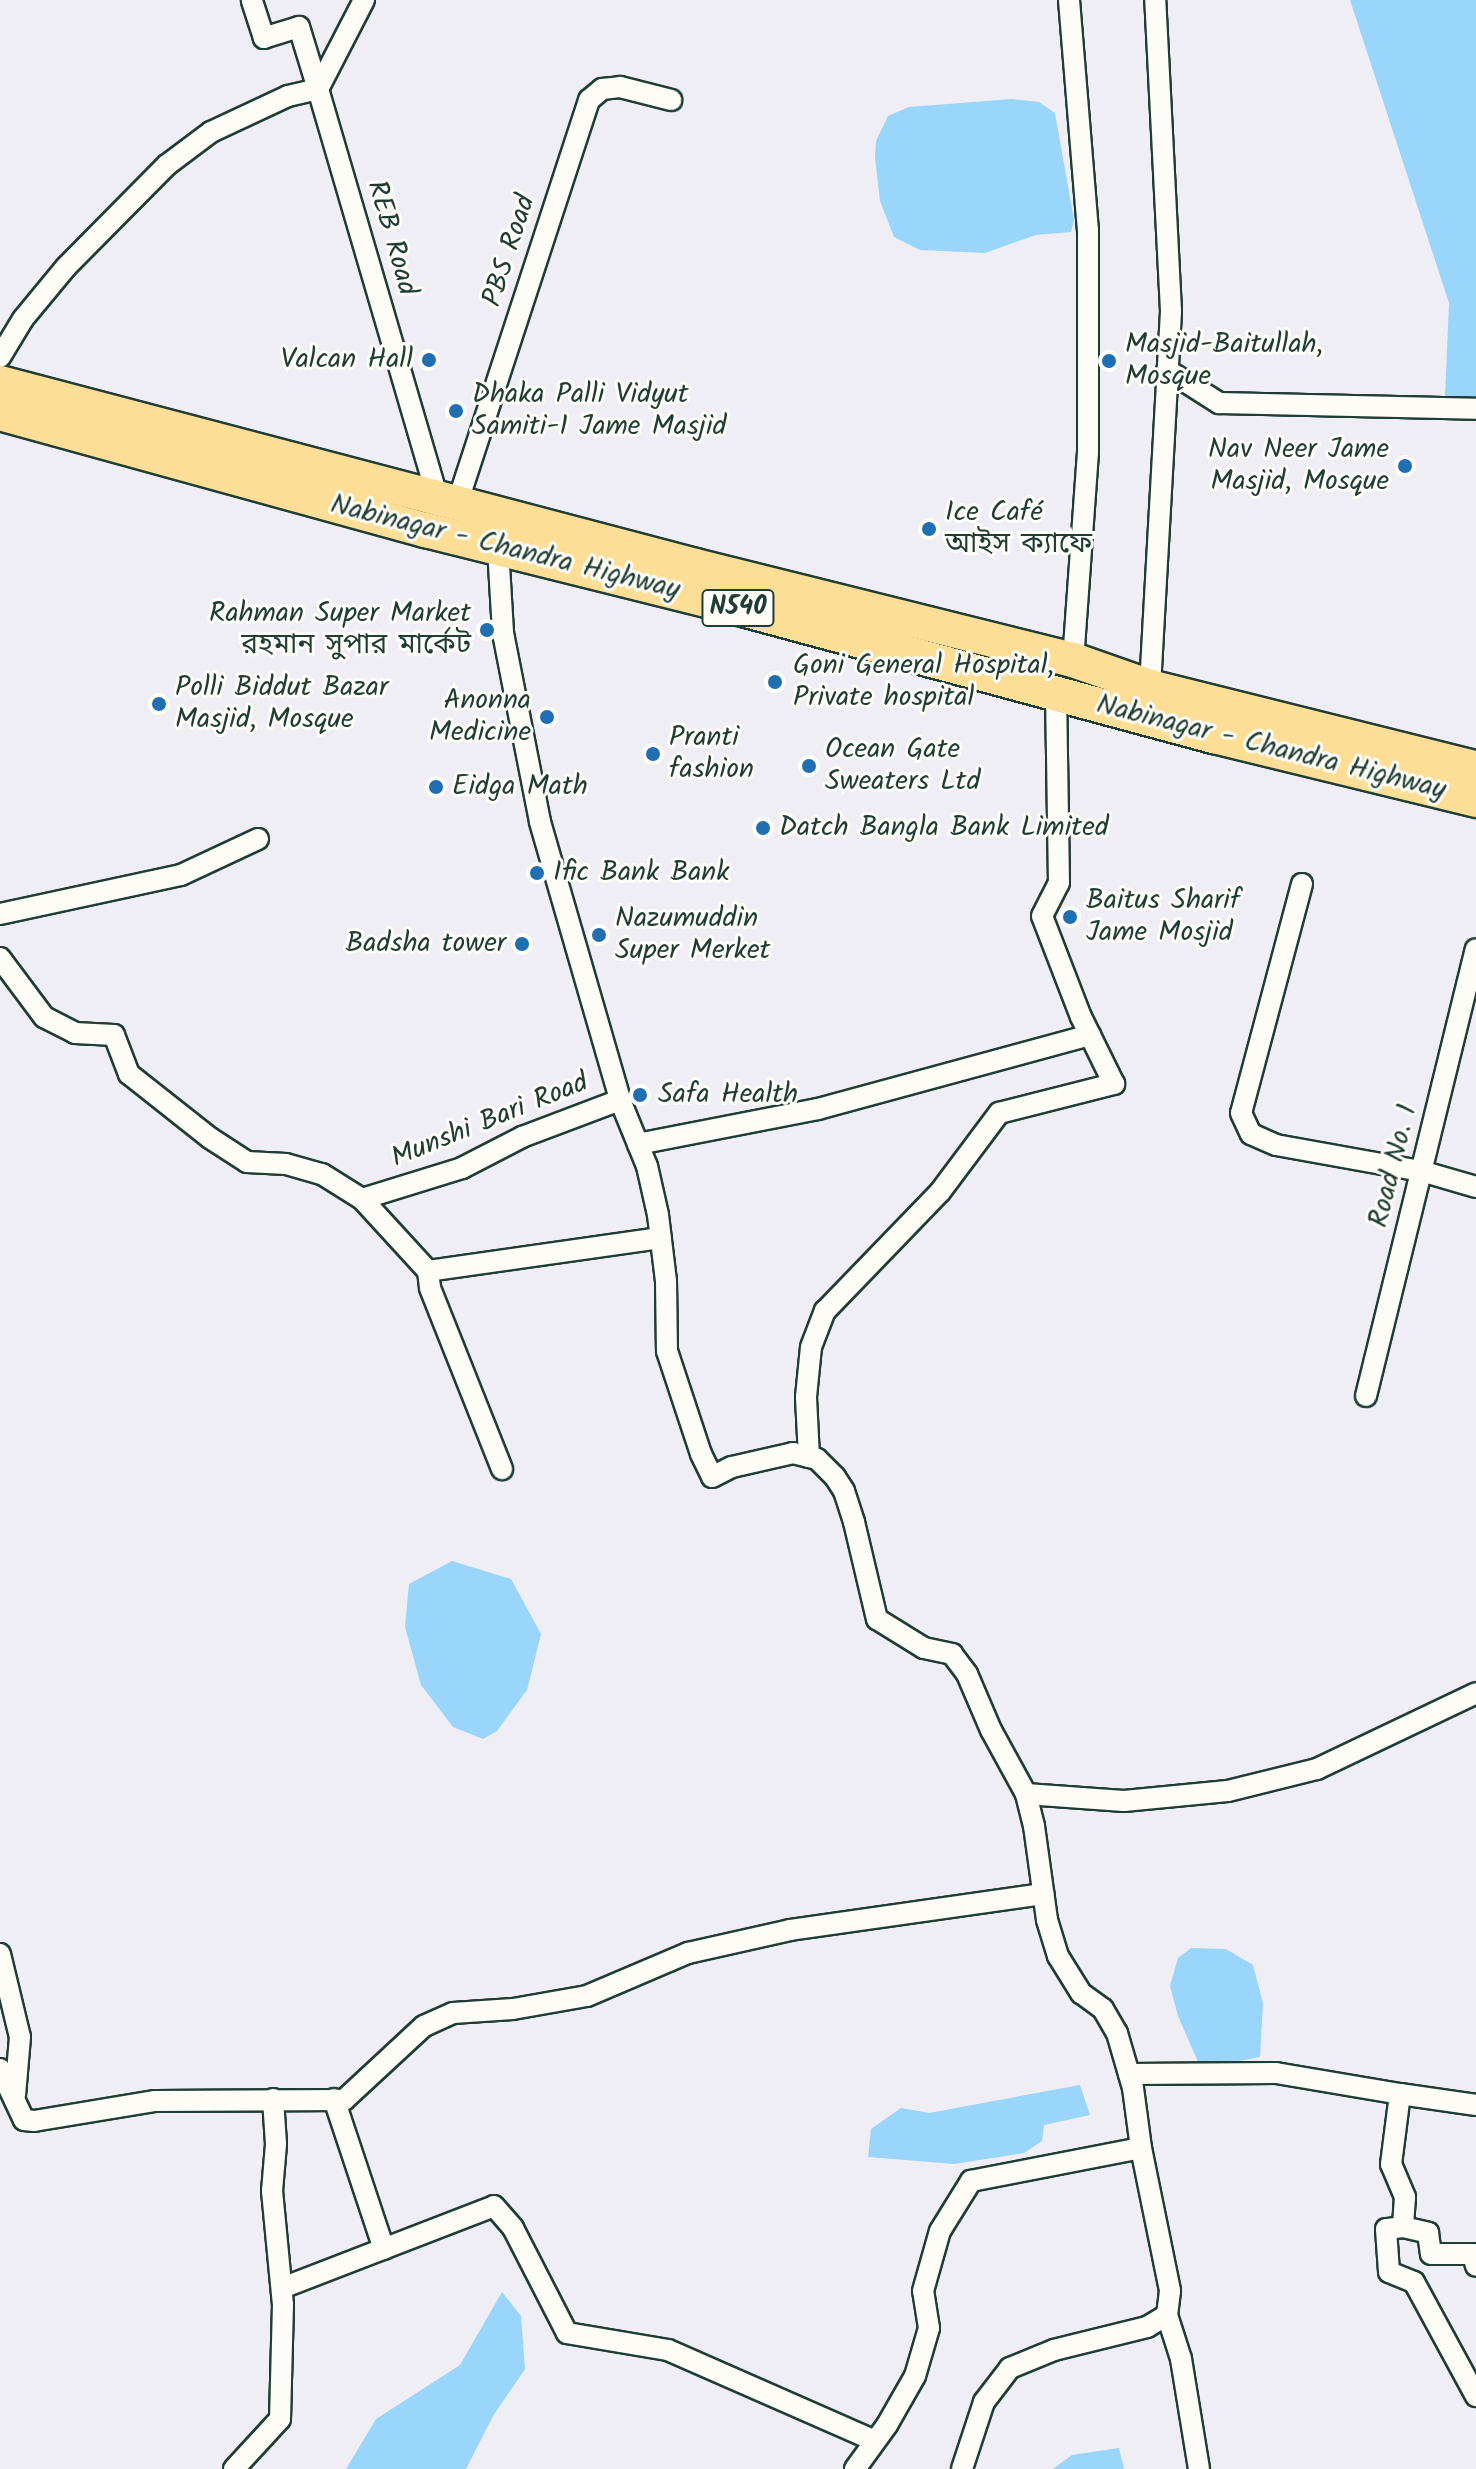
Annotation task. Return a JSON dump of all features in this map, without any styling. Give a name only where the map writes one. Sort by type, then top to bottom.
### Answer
[{"type":"highway","name":"Nabinagar - Chandra Highway","points":[[0,383],[1073,660],[1150,687],[1476,768]]},
{"type":"highway","name":"Nabinagar - Chandra Highway","points":[[0,413],[498,548],[1476,800]]},
{"type":"street","name":"REB Road","points":[[252,0],[264,38],[299,27],[448,501]]},
{"type":"street","points":[[0,357],[23,319],[66,267],[167,165],[211,132],[288,96],[318,89],[364,0]]},
{"type":"street","points":[[1069,0],[1088,230],[1088,452],[1073,660]]},
{"type":"street","points":[[1150,687],[1171,311],[1155,0]]},
{"type":"street","name":"PBS Road","points":[[448,501],[589,100],[602,89],[620,87],[671,100]]},
{"type":"street","points":[[1167,370],[1219,403],[1476,409]]},
{"type":"street","points":[[498,548],[503,633],[540,822],[620,1100],[647,1166],[666,1281],[667,1351],[712,1477],[764,1459],[793,1453],[817,1459],[844,1491],[877,1619],[924,1648],[952,1654],[967,1674],[991,1730],[1026,1794],[1043,1894],[1058,1956],[1081,1993],[1103,2009],[1129,2074],[1170,2291],[1167,2315],[1181,2359],[1199,2469]]},
{"type":"street","points":[[809,1457],[806,1397],[811,1347],[825,1311],[940,1192],[999,1113],[1114,1084],[1090,1035],[1042,916],[1059,883],[1056,693]]},
{"type":"street","points":[[0,914],[181,875],[258,839]]},
{"type":"street","points":[[1302,884],[1241,1113],[1251,1134],[1276,1145],[1421,1171],[1476,1187]]},
{"type":"street","name":"Road No. 1","points":[[1366,1396],[1476,949]]},
{"type":"street","points":[[0,958],[44,1017],[75,1033],[114,1035],[129,1074],[210,1138],[247,1162],[286,1164],[322,1174],[362,1199],[428,1271],[430,1288],[502,1469]]},
{"type":"street","points":[[638,1144],[818,1109],[1090,1035]]},
{"type":"street","name":"Munshi Bari Road","points":[[362,1199],[462,1168],[522,1137],[620,1100]]},
{"type":"street","points":[[428,1271],[661,1238]]},
{"type":"street","points":[[1026,1794],[1124,1801],[1228,1791],[1317,1769],[1476,1693]]},
{"type":"street","points":[[0,2069],[24,2120],[34,2121],[155,2101],[344,2100],[424,2026],[453,2013],[513,2009],[587,1996],[688,1953],[790,1930],[1043,1894]]},
{"type":"street","points":[[0,1954],[20,2037],[14,2096]]},
{"type":"street","points":[[1129,2074],[1276,2073],[1476,2105]]},
{"type":"street","points":[[1400,2094],[1391,2164],[1405,2197],[1403,2227]]},
{"type":"street","points":[[234,2469],[280,2419],[282,2288],[272,2191],[276,2144],[273,2099]]},
{"type":"street","points":[[334,2099],[384,2249]]},
{"type":"street","points":[[855,2469],[915,2376],[929,2328],[923,2291],[940,2231],[971,2181],[1141,2148]]},
{"type":"street","points":[[282,2288],[494,2206],[513,2228],[567,2333],[668,2350],[875,2441]]},
{"type":"street","points":[[1475,2258],[1431,2254],[1428,2233],[1403,2227],[1386,2229],[1389,2272],[1414,2282],[1476,2396]]},
{"type":"street","points":[[962,2469],[984,2402],[1010,2368],[1054,2350],[1147,2327],[1167,2315]]},
{"type":"water","points":[[1350,0],[1476,0],[1476,398],[1445,397],[1449,303]]},
{"type":"water","points":[[1012,99],[1039,102],[1055,113],[1074,220],[1071,232],[1036,235],[985,253],[920,250],[894,237],[880,201],[875,157],[876,141],[888,116],[909,107]]},
{"type":"water","points":[[452,1561],[511,1579],[541,1634],[527,1690],[497,1731],[483,1739],[453,1727],[421,1685],[405,1627],[409,1584]]},
{"type":"water","points":[[1191,1948],[1226,1949],[1253,1965],[1263,2003],[1260,2057],[1218,2065],[1198,2062],[1178,2016],[1170,1986],[1178,1958]]},
{"type":"water","points":[[1080,2085],[1090,2115],[1044,2125],[1042,2141],[1024,2153],[954,2164],[868,2157],[871,2129],[901,2108],[929,2113]]},
{"type":"water","points":[[502,2292],[521,2316],[525,2369],[493,2416],[466,2469],[346,2469],[376,2419],[460,2365]]},
{"type":"water","points":[[1119,2448],[1124,2469],[1053,2469],[1072,2455]]},
{"type":"place","name":"Valcan Hall","points":[[429,360]]},
{"type":"place","name":"Masjid-Baitullah, Mosque","points":[[1109,361]]},
{"type":"place","name":"Dhaka Palli Vidyut Samiti-1 Jame Masjid","points":[[456,411]]},
{"type":"place","name":"Nav Neer Jame Masjid, Mosque","points":[[1405,466]]},
{"type":"place","name":"Ice Café আইস ক্যাফে","points":[[929,529]]},
{"type":"place","name":"Rahman Super Market রহমান সুপার মার্কেট","points":[[487,630]]},
{"type":"place","name":"Goni General Hospital, Private hospital","points":[[775,682]]},
{"type":"place","name":"Polli Biddut Bazar Masjid, Mosque","points":[[159,704]]},
{"type":"place","name":"Anonna Medicine","points":[[547,717]]},
{"type":"place","name":"Pranti fashion","points":[[653,754]]},
{"type":"place","name":"Ocean Gate Sweaters Ltd","points":[[809,766]]},
{"type":"place","name":"Eidga Math","points":[[436,787]]},
{"type":"place","name":"Datch Bangla Bank Limited","points":[[763,828]]},
{"type":"place","name":"Ific Bank Bank","points":[[537,873]]},
{"type":"place","name":"Baitus Sharif Jame Mosjid","points":[[1070,917]]},
{"type":"place","name":"Nazumuddin Super Merket","points":[[599,935]]},
{"type":"place","name":"Badsha tower","points":[[522,944]]},
{"type":"place","name":"Safa Health","points":[[640,1095]]}]
